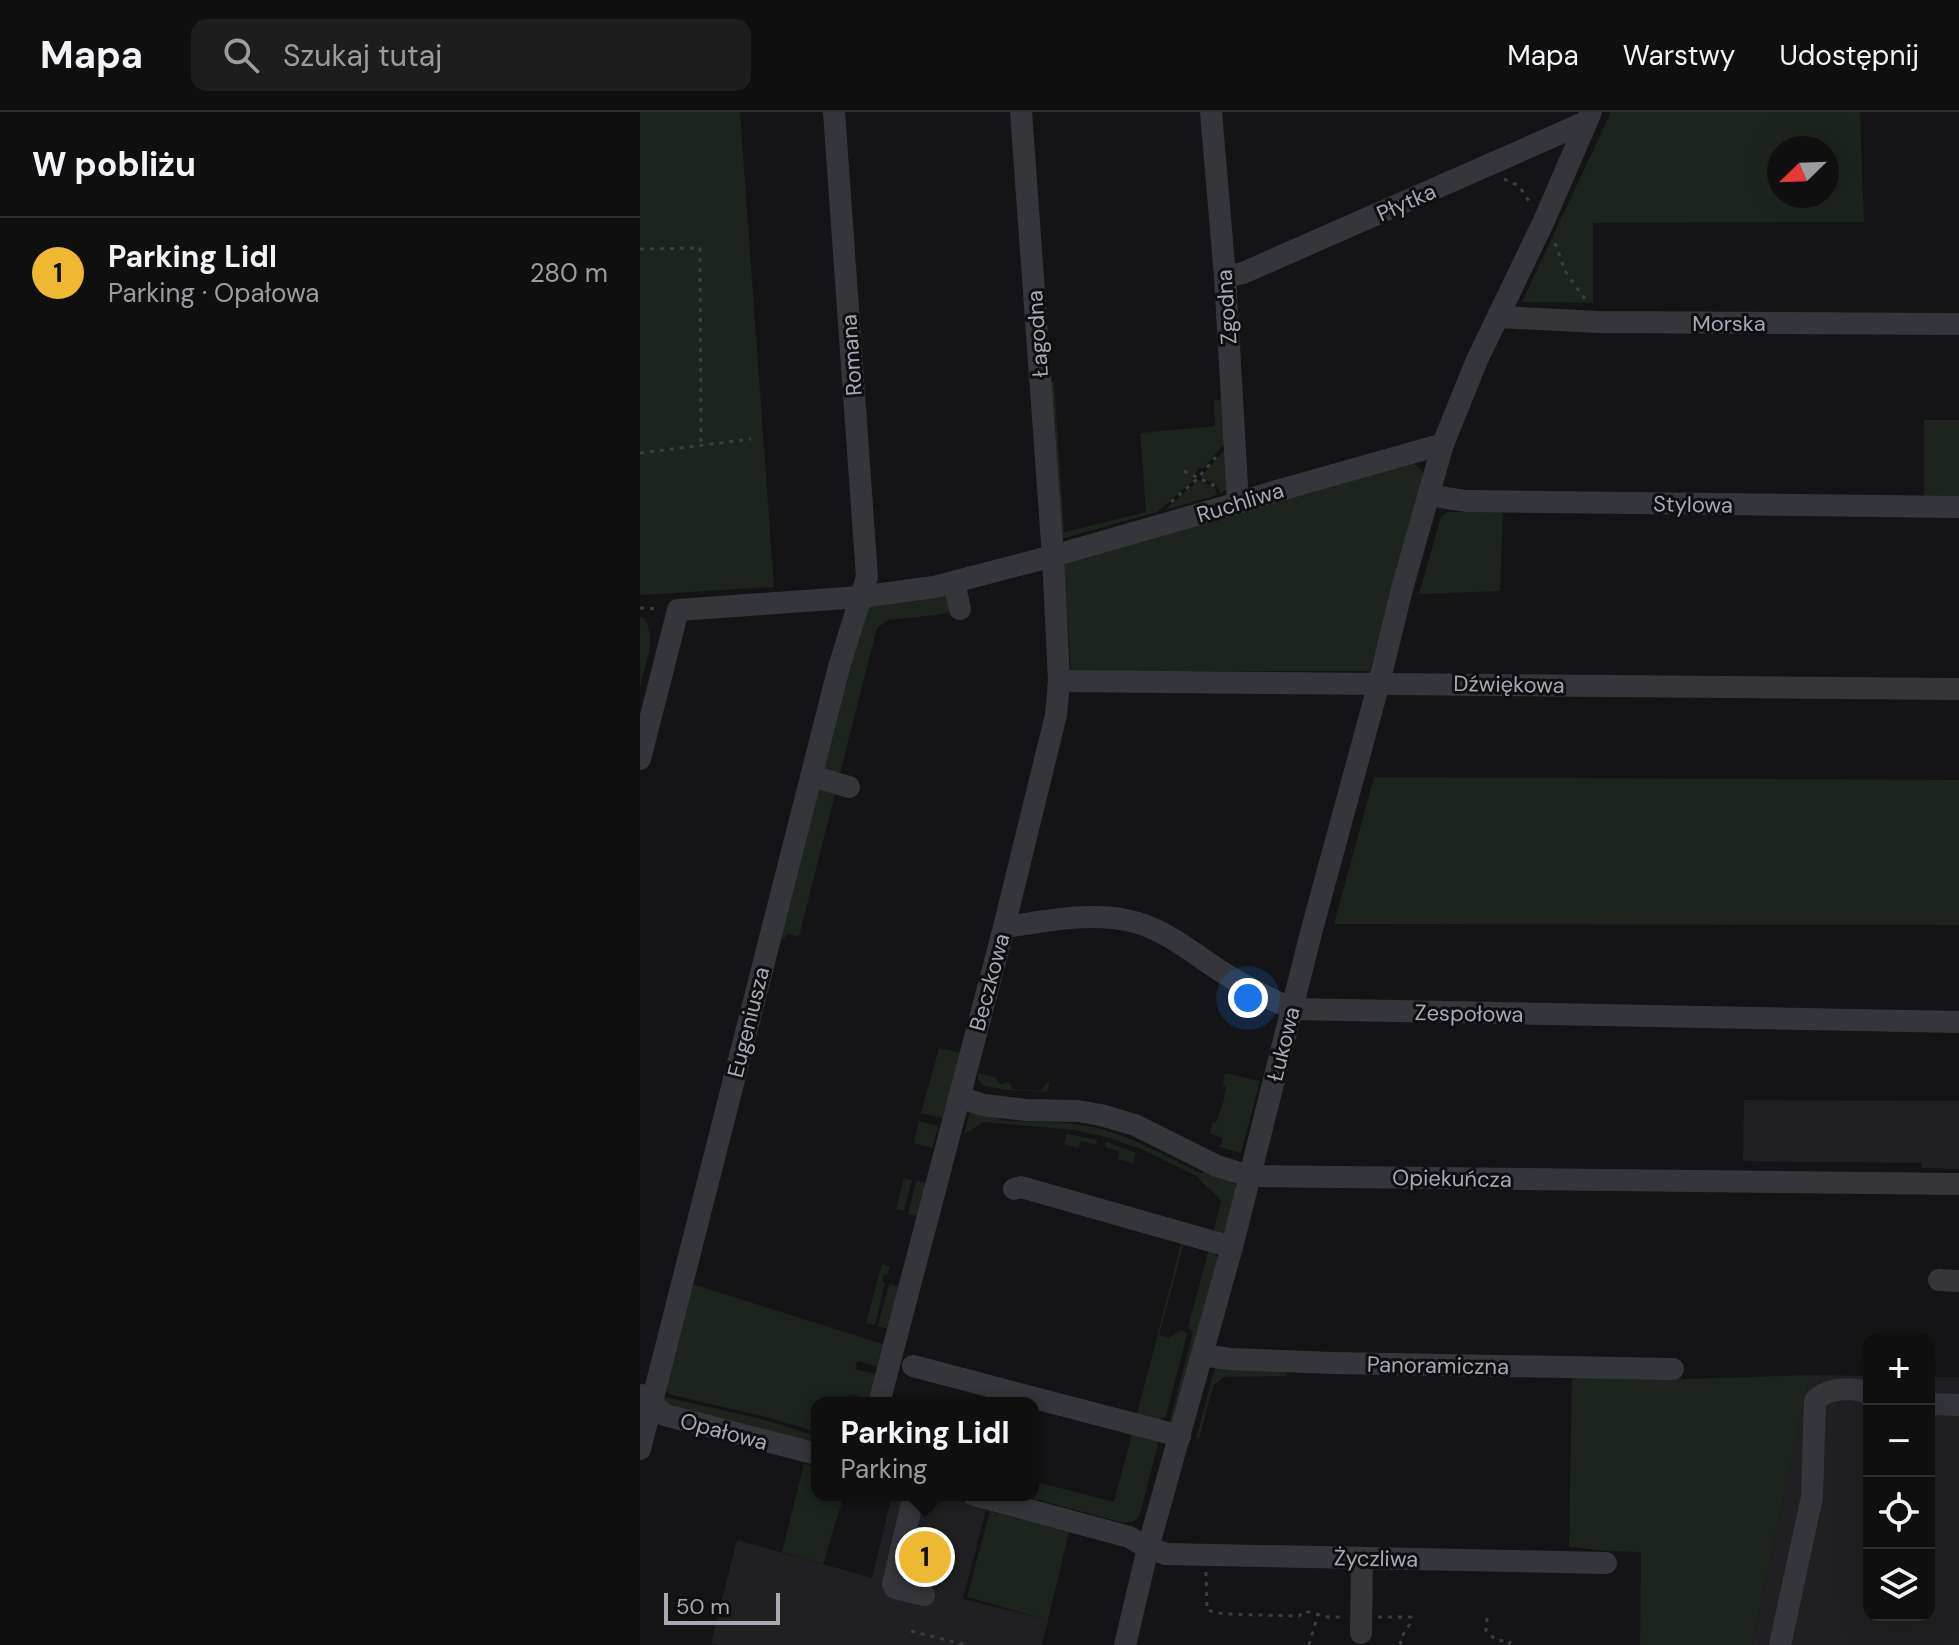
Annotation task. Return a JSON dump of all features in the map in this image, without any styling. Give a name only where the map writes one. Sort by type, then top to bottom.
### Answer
[{"type":"street","name":"Romana","points":[[834,112],[867,577],[860,597]]},
{"type":"street","name":"Łagodna","points":[[1021,112],[1053,556]]},
{"type":"street","name":"Zgodna","points":[[1211,112],[1225,277],[1229,500]]},
{"type":"street","name":"Płytka","points":[[1225,277],[1243,273],[1589,117]]},
{"type":"street","points":[[1443,444],[1477,360],[1543,223],[1589,117]]},
{"type":"street","name":"Morska","points":[[1499,317],[1598,322],[1959,324]]},
{"type":"street","name":"Ruchliwa","points":[[640,759],[678,610],[860,597],[954,583],[1053,556],[1229,500],[1273,492],[1443,444]]},
{"type":"street","name":"Łukowa","points":[[1125,1645],[1148,1548],[1232,1247],[1312,929],[1443,444]]},
{"type":"street","name":"Stylowa","points":[[1428,495],[1466,501],[1959,507]]},
{"type":"street","name":"Beczkowa","points":[[881,1397],[1052,736],[1059,681],[1053,556]]},
{"type":"street","points":[[954,583],[960,609]]},
{"type":"street","name":"Eugeniusza","points":[[640,1449],[646,1397],[860,597]]},
{"type":"street","name":"Dźwiękowa","points":[[1059,681],[1959,689]]},
{"type":"street","points":[[812,776],[849,787]]},
{"type":"street","name":"Zespołowa","points":[[1004,927],[1098,917],[1145,925],[1165,933],[1222,971],[1292,1009],[1959,1022]]},
{"type":"street","name":"Opiekuńcza","points":[[959,1097],[983,1105],[1098,1114],[1135,1125],[1217,1166],[1250,1176],[1959,1184]]},
{"type":"street","points":[[1014,1189],[1021,1187],[1232,1247]]},
{"type":"street","name":"Panoramiczna","points":[[1202,1355],[1333,1363],[1673,1369]]},
{"type":"street","points":[[913,1366],[1031,1397]]},
{"type":"street","points":[[1780,1645],[1812,1497],[1815,1401],[1827,1392],[1863,1391]]},
{"type":"street","name":"Opałowa","points":[[646,1397],[665,1415],[811,1452]]},
{"type":"street","points":[[1039,1399],[1180,1436]]},
{"type":"street","points":[[1935,1404],[1959,1405]]},
{"type":"street","points":[[913,1501],[893,1584],[895,1588],[924,1595]]},
{"type":"street","points":[[996,1501],[1129,1537],[1148,1548]]},
{"type":"street","name":"Życzliwa","points":[[1148,1548],[1166,1554],[1606,1563]]},
{"type":"street","points":[[1361,1625],[1362,1558]]},
{"type":"path","points":[[640,249],[700,248],[701,445]]},
{"type":"path","points":[[640,453],[751,439]]},
{"type":"path","points":[[1168,505],[1198,478],[1217,455]]},
{"type":"path","points":[[1184,471],[1215,486],[1229,500]]},
{"type":"path","points":[[1206,1565],[1207,1610],[1224,1614],[1299,1616],[1304,1611],[1361,1625],[1411,1617],[1400,1639],[1401,1645]]},
{"type":"path","points":[[1309,1645],[1318,1614]]},
{"type":"path","points":[[1487,1618],[1486,1631],[1496,1640],[1510,1642],[1509,1645]]},
{"type":"path","points":[[911,1631],[966,1645]]},
{"type":"shaded area","points":[[640,112],[740,112],[774,587],[640,595]]},
{"type":"shaded area","points":[[1611,112],[1860,112],[1864,222],[1593,223],[1593,303],[1522,302]]},
{"type":"shaded area","points":[[1047,382],[1054,382],[1064,532],[1146,512],[1140,433],[1215,426],[1214,401],[1219,400],[1224,444],[1203,469],[1200,467],[1192,477],[1194,480],[1157,512],[1061,539]]},
{"type":"shaded area","points":[[1924,420],[1959,420],[1959,498],[1924,498]]},
{"type":"shaded area","points":[[1225,449],[1227,489],[1220,494],[1217,485],[1201,477]]},
{"type":"shaded area","points":[[1413,463],[1422,470],[1423,477],[1370,671],[1071,671],[1063,562]]},
{"type":"shaded area","points":[[1199,480],[1215,488],[1217,495],[1165,510]]},
{"type":"shaded area","points":[[1447,512],[1503,512],[1500,591],[1419,594],[1441,517]]},
{"type":"shaded area","points":[[950,590],[954,611],[888,620],[877,628],[839,777],[823,771],[857,625],[866,609]]},
{"type":"shaded area","points":[[640,617],[648,626],[650,643],[640,687]]},
{"type":"shaded area","points":[[1374,777],[1959,780],[1959,925],[1334,924]]},
{"type":"shaded area","points":[[816,788],[835,794],[799,936],[787,934],[785,940],[780,938]]},
{"type":"shaded area","points":[[939,1048],[963,1053],[942,1118],[921,1113]]},
{"type":"shaded area","points":[[978,1073],[995,1077],[1000,1084],[1011,1084],[1012,1089],[1040,1091],[1050,1080],[1047,1092],[1009,1090],[984,1086],[978,1079]]},
{"type":"shaded area","points":[[1225,1073],[1260,1081],[1241,1153],[1216,1146],[1222,1145],[1222,1138],[1210,1133],[1225,1096]]},
{"type":"shaded area","points":[[1744,1100],[1959,1101],[1959,1169],[1922,1168],[1922,1163],[1743,1161]]},
{"type":"shaded area","points":[[970,1111],[994,1114],[1000,1120],[1097,1128],[1142,1144],[1201,1173],[1210,1170],[1232,1179],[1237,1188],[1225,1232],[1212,1237],[1221,1201],[1216,1194],[1198,1177],[1143,1150],[1075,1130],[984,1122],[964,1134]]},
{"type":"shaded area","points":[[919,1121],[938,1126],[932,1148],[914,1143]]},
{"type":"shaded area","points":[[1067,1134],[1097,1140],[1096,1145],[1081,1141],[1079,1148],[1064,1144]]},
{"type":"shaded area","points":[[1106,1142],[1136,1153],[1133,1163],[1118,1159],[1120,1152],[1105,1147]]},
{"type":"shaded area","points":[[904,1178],[912,1180],[904,1211],[896,1209]]},
{"type":"shaded area","points":[[916,1181],[925,1183],[929,1188],[921,1217],[908,1214]]},
{"type":"shaded area","points":[[1182,1241],[1159,1335],[1168,1338],[1182,1330],[1187,1334],[1166,1416],[1159,1420],[1137,1414]]},
{"type":"shaded area","points":[[1209,1249],[1218,1259],[1176,1420],[1169,1424],[1193,1332],[1188,1327]]},
{"type":"shaded area","points":[[882,1264],[890,1266],[882,1281],[885,1283],[875,1325],[866,1323]]},
{"type":"shaded area","points":[[689,1283],[883,1344],[877,1366],[857,1361],[855,1369],[875,1374],[869,1397],[849,1394],[848,1397],[811,1397],[811,1430],[668,1394],[666,1388]]},
{"type":"shaded area","points":[[889,1284],[899,1287],[888,1329],[878,1326]]},
{"type":"shaded area","points":[[1216,1364],[1287,1369],[1286,1376],[1224,1377],[1213,1386],[1199,1439],[1196,1438]]},
{"type":"shaded area","points":[[1810,1375],[1863,1376],[1863,1621],[1935,1621],[1935,1377],[1959,1377],[1959,1645],[1752,1645]]},
{"type":"shaded area","points":[[1810,1375],[1752,1645],[1640,1645],[1641,1552],[1569,1547],[1572,1376],[1685,1379]]},
{"type":"shaded area","points":[[661,1396],[765,1420],[811,1434],[811,1447],[668,1408]]},
{"type":"shaded area","points":[[1133,1430],[1160,1437],[1139,1517],[1135,1520],[1120,1522],[1039,1500],[1039,1483],[1114,1502]]},
{"type":"shaded area","points":[[804,1464],[811,1466],[811,1501],[842,1501],[823,1564],[782,1552]]},
{"type":"shaded area","points":[[891,1501],[962,1501],[986,1510],[963,1599],[1048,1620],[1042,1645],[711,1643],[737,1540],[872,1578]]},
{"type":"shaded area","points":[[990,1511],[1069,1532],[1048,1620],[967,1597]]},
{"type":"place","name":"Parking Lidl","points":[[925,1557]]}]
